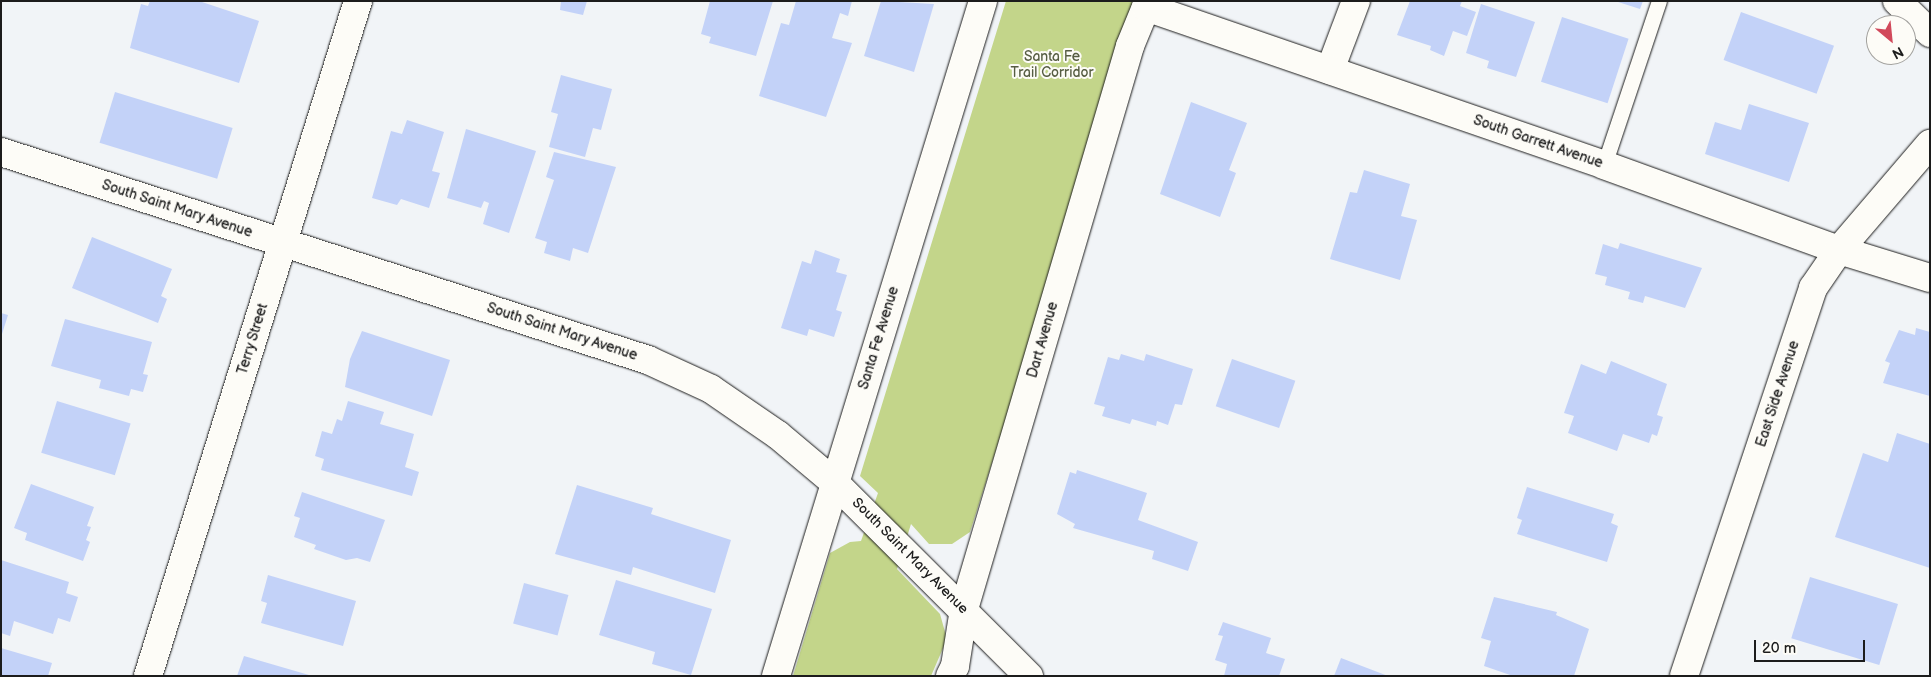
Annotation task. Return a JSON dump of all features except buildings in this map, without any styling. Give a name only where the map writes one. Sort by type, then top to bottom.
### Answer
[{"type":"street","name":"Terry Street","points":[[148,676],[358,1]]},
{"type":"street","name":"Santa Fe Avenue","points":[[776,676],[982,1]]},
{"type":"street","points":[[1330,70],[1356,1]]},
{"type":"street","points":[[1897,1],[1930,33]]},
{"type":"street","name":"South Garrett Avenue","points":[[1146,7],[1604,165],[1839,250],[1930,278]]},
{"type":"street","name":"Dart Avenue","points":[[950,676],[955,666],[964,609],[1130,46],[1146,7]]},
{"type":"street","name":"East Side Avenue","points":[[1684,676],[1813,288],[1839,250],[1930,144]]},
{"type":"street","name":"South Saint Mary Avenue","points":[[1,152],[648,360],[711,390],[778,435],[835,483],[964,609],[1003,653],[1030,676]]},
{"type":"lane","points":[[1604,165],[1659,1]]},
{"type":"green space","name":"Santa Fe Trail Corridor","points":[[1006,1],[1139,1],[970,532],[952,544],[929,544],[911,524],[897,569],[940,614],[947,639],[931,676],[793,676],[830,553],[850,542],[861,541],[878,493],[860,476]]}]
